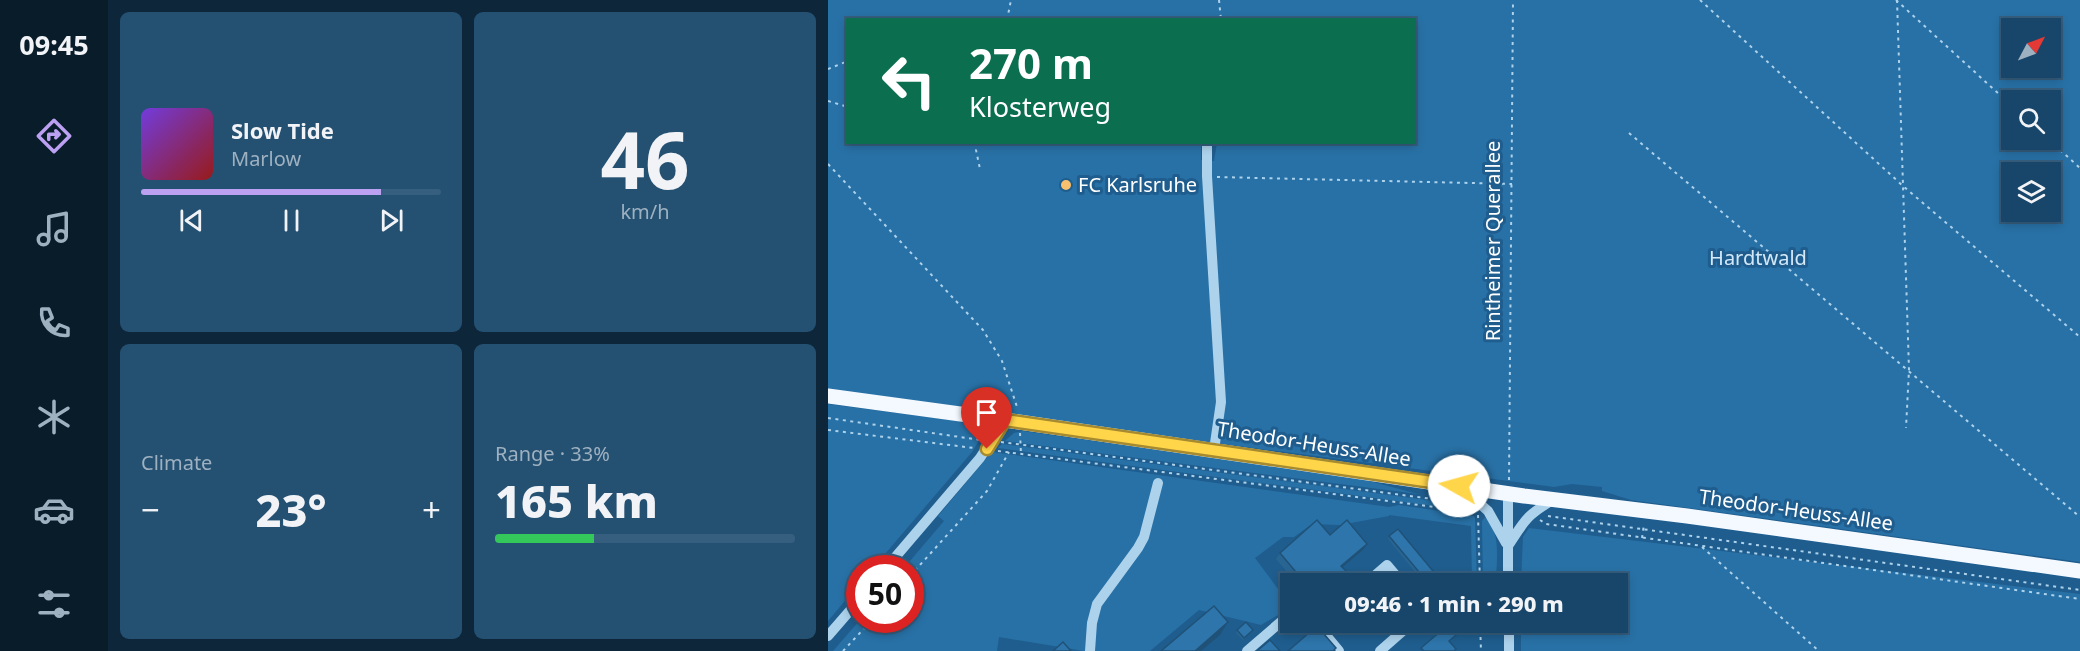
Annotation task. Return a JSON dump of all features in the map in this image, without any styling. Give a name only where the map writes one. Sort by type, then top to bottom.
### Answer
[{"type":"main road","name":"Theodor-Heuss-Allee","points":[[828,396],[1459,486],[1508,488],[1554,500],[1697,517],[2080,570]]},
{"type":"street","points":[[1207,144],[1221,402],[1214,450]]},
{"type":"street","points":[[897,555],[1012,421]]},
{"type":"street","points":[[1090,651],[1092,623],[1097,604],[1138,549],[1144,537],[1158,483]]},
{"type":"street","points":[[1459,486],[1488,511],[1508,546]]},
{"type":"street","points":[[1508,488],[1508,573]]},
{"type":"street","points":[[1508,546],[1524,520],[1554,500]]},
{"type":"street","points":[[1378,573],[1387,565],[1394,573]]},
{"type":"street","points":[[828,636],[846,615]]},
{"type":"street","points":[[1247,651],[1280,623]]},
{"type":"street","points":[[1325,633],[1339,651]]},
{"type":"street","points":[[1380,651],[1400,633]]},
{"type":"street","points":[[1509,633],[1509,651]]},
{"type":"path","points":[[1007,18],[1011,0]]},
{"type":"path","points":[[1219,0],[1221,18]]},
{"type":"path","name":"Rintheimer Querallee","points":[[1508,488],[1513,0]]},
{"type":"path","points":[[1700,0],[1903,186],[2080,337]]},
{"type":"path","points":[[1897,1],[1909,370],[1906,428]]},
{"type":"path","points":[[1897,1],[2001,96]]},
{"type":"path","points":[[828,69],[846,62]]},
{"type":"path","points":[[828,101],[846,106]]},
{"type":"path","points":[[1629,133],[2080,518]]},
{"type":"path","points":[[977,144],[980,170]]},
{"type":"path","points":[[2060,150],[2080,168]]},
{"type":"path","points":[[828,164],[983,330],[1002,361],[1015,399],[1012,421],[1021,445],[1021,454]]},
{"type":"path","points":[[1207,176],[1512,184]]},
{"type":"path","points":[[828,418],[990,445],[1021,454],[1478,512]]},
{"type":"path","points":[[828,429],[990,445],[1021,445],[1465,504]]},
{"type":"path","points":[[924,561],[987,491],[1009,452]]},
{"type":"path","points":[[1472,508],[1478,512]]},
{"type":"path","points":[[1478,512],[1479,573]]},
{"type":"path","points":[[1530,515],[2080,590]]},
{"type":"path","points":[[1642,538],[1644,524]]},
{"type":"path","points":[[1553,525],[2080,598]]},
{"type":"path","points":[[1702,546],[1819,651]]},
{"type":"path","points":[[843,651],[860,633]]},
{"type":"path","points":[[1480,633],[1481,651]]},
{"type":"green space","name":"Hardtwald","points":[[828,0],[2080,0],[2080,562],[1631,500],[1602,491],[1602,487],[1572,484],[1554,487],[828,391]]},
{"type":"green space","points":[[828,404],[959,421],[976,429],[981,437],[972,452],[884,555],[846,555],[846,600],[828,621]]},
{"type":"green space","points":[[1023,431],[1362,479],[1418,494],[1005,441],[1014,433]]},
{"type":"green space","points":[[1002,444],[1465,505],[1467,508],[1465,510],[998,448]]},
{"type":"green space","points":[[992,452],[1389,507],[1399,505],[1474,516],[1477,573],[1472,573],[1471,526],[1389,515],[1340,525],[1312,524],[1294,537],[1283,537],[1255,558],[1280,592],[1280,614],[1261,625],[1199,610],[1150,651],[1084,651],[999,637],[997,651],[833,651],[849,633],[924,633],[924,555],[915,555],[944,521],[938,516]]},
{"type":"green space","points":[[1485,517],[1494,531],[1496,573],[1483,573],[1482,521]]},
{"type":"green space","points":[[1529,528],[2080,594],[2080,651],[1521,651],[1521,633],[1628,633],[1628,573],[1521,573],[1523,537]]},
{"type":"building","points":[[1317,520],[1330,535],[1347,520],[1367,544],[1341,566],[1346,571],[1344,573],[1297,573],[1280,553]]},
{"type":"building","points":[[1398,529],[1435,573],[1420,573],[1389,536]]},
{"type":"building","points":[[1214,606],[1228,622],[1195,651],[1161,651]]},
{"type":"building","points":[[1246,622],[1253,630],[1244,638],[1237,630]]},
{"type":"building","points":[[1309,633],[1323,633],[1336,648],[1335,651],[1288,651]]},
{"type":"building","points":[[1439,633],[1454,633],[1456,635],[1449,641],[1456,649],[1454,651],[1424,651],[1421,648]]},
{"type":"building","points":[[1270,640],[1280,651],[1257,651]]},
{"type":"building","points":[[1063,642],[1071,651],[1053,651]]},
{"type":"place","name":"FC Karlsruhe","points":[[1066,185]]},
{"type":"route","points":[[987,449],[1005,420],[1459,486]]}]
